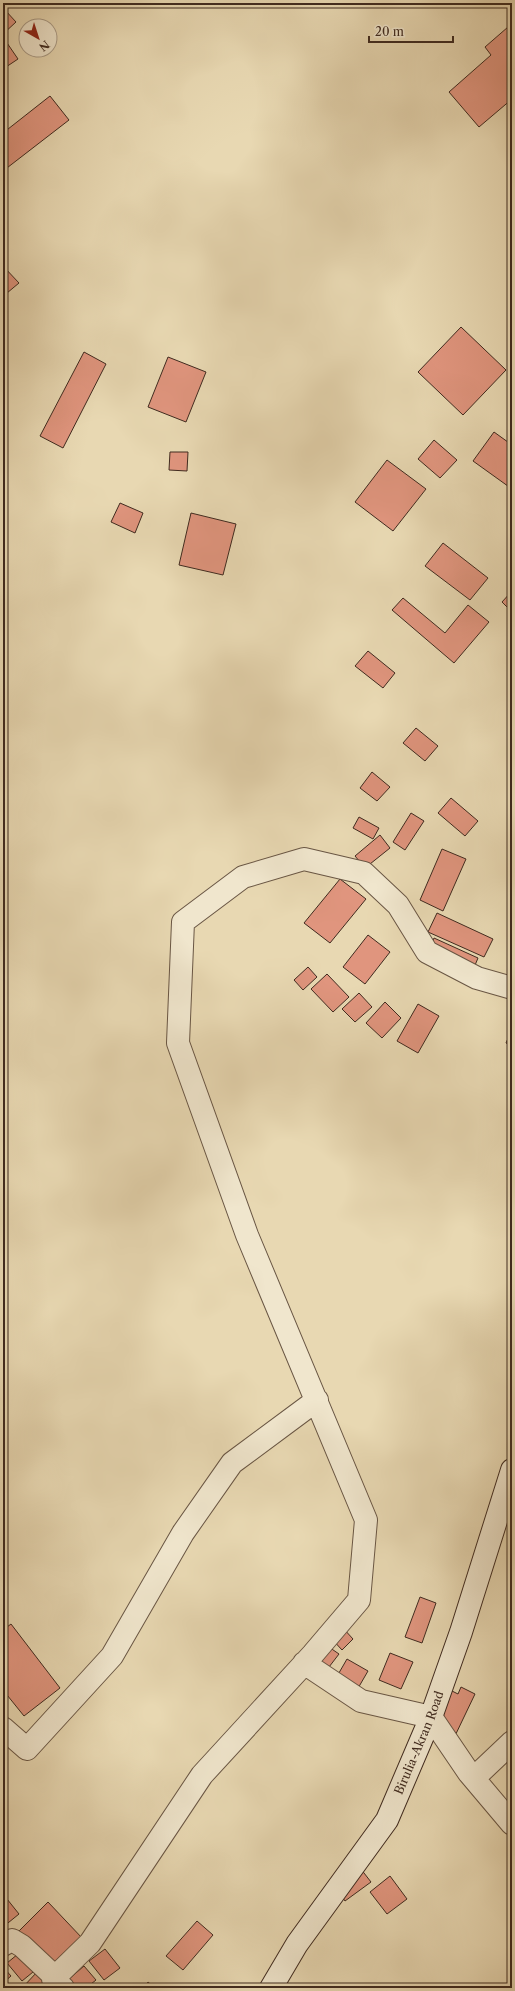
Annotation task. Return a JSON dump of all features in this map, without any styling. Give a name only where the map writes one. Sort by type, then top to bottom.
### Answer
[{"type":"street","points":[[3,1945],[12,1940],[22,1946],[59,1982],[90,1943],[202,1775],[359,1600],[366,1520],[318,1400],[248,1235],[178,1043],[183,922],[243,877],[304,859],[364,873],[398,904],[427,952],[477,978],[512,988]]},
{"type":"street","points":[[3,1728],[27,1749],[112,1656],[183,1532],[232,1462],[318,1400]]},
{"type":"street","name":"Birulia-Akran Road","points":[[271,1988],[297,1944],[387,1820],[431,1717],[461,1632],[512,1470]]},
{"type":"street","points":[[304,1663],[361,1701],[431,1717],[474,1778],[512,1824]]},
{"type":"street","points":[[474,1778],[512,1742]]},
{"type":"building","points":[[5,10],[16,22],[3,34],[3,12]]},
{"type":"building","points":[[508,27],[512,32],[512,73],[509,76],[512,79],[512,99],[479,127],[449,92],[491,55],[485,47]]},
{"type":"building","points":[[5,40],[18,59],[3,69],[3,41]]},
{"type":"building","points":[[50,96],[69,120],[3,171],[3,133]]},
{"type":"building","points":[[3,266],[19,283],[7,293],[3,288]]},
{"type":"building","points":[[461,327],[506,370],[463,415],[418,372]]},
{"type":"building","points":[[84,352],[106,364],[63,448],[40,436]]},
{"type":"building","points":[[168,357],[206,372],[186,422],[148,407]]},
{"type":"building","points":[[494,432],[512,445],[512,489],[473,461]]},
{"type":"building","points":[[434,440],[457,460],[440,478],[418,459]]},
{"type":"building","points":[[170,452],[188,452],[187,471],[169,470]]},
{"type":"building","points":[[387,460],[426,489],[393,531],[355,502]]},
{"type":"building","points":[[120,503],[143,513],[135,533],[111,522]]},
{"type":"building","points":[[191,513],[236,524],[223,575],[179,565]]},
{"type":"building","points":[[443,543],[488,578],[470,600],[425,566]]},
{"type":"building","points":[[512,591],[512,612],[502,602]]},
{"type":"building","points":[[403,598],[445,633],[468,605],[489,622],[454,663],[392,610]]},
{"type":"building","points":[[368,651],[395,673],[383,688],[355,666]]},
{"type":"building","points":[[416,728],[438,746],[425,761],[403,743]]},
{"type":"building","points":[[372,772],[390,787],[377,801],[360,788]]},
{"type":"building","points":[[451,798],[478,821],[465,836],[438,813]]},
{"type":"building","points":[[411,813],[424,821],[405,850],[393,842]]},
{"type":"building","points":[[359,817],[379,828],[373,839],[353,828]]},
{"type":"building","points":[[380,835],[390,848],[365,868],[355,856]]},
{"type":"building","points":[[442,849],[466,859],[443,911],[420,900]]},
{"type":"building","points":[[340,879],[366,899],[330,943],[304,923]]},
{"type":"building","points":[[437,913],[493,939],[484,957],[428,932]]},
{"type":"building","points":[[368,935],[390,952],[365,984],[343,967]]},
{"type":"building","points":[[434,938],[478,958],[473,970],[429,950]]},
{"type":"building","points":[[308,967],[317,977],[303,990],[294,980]]},
{"type":"building","points":[[327,974],[349,997],[333,1012],[311,989]]},
{"type":"building","points":[[359,993],[372,1007],[355,1022],[342,1009]]},
{"type":"building","points":[[385,1002],[401,1018],[382,1038],[366,1023]]},
{"type":"building","points":[[418,1004],[439,1016],[418,1053],[397,1041]]},
{"type":"building","points":[[512,1029],[512,1046],[506,1043]]},
{"type":"building","points":[[420,1597],[436,1603],[422,1643],[405,1637]]},
{"type":"building","points":[[11,1624],[60,1688],[24,1716],[3,1690],[3,1630]]},
{"type":"building","points":[[343,1628],[353,1639],[342,1650],[331,1638]]},
{"type":"building","points":[[326,1645],[339,1654],[329,1667],[317,1659]]},
{"type":"building","points":[[390,1653],[413,1662],[401,1689],[379,1680]]},
{"type":"building","points":[[347,1659],[368,1671],[357,1690],[336,1678]]},
{"type":"building","points":[[438,1684],[458,1694],[461,1687],[475,1694],[453,1740],[419,1724]]},
{"type":"building","points":[[357,1864],[371,1882],[345,1901],[332,1883]]},
{"type":"building","points":[[390,1876],[407,1899],[387,1914],[370,1892]]},
{"type":"building","points":[[7,1899],[19,1914],[3,1927],[3,1903]]},
{"type":"building","points":[[48,1902],[83,1939],[53,1968],[18,1932]]},
{"type":"building","points":[[197,1921],[213,1935],[183,1970],[166,1956]]},
{"type":"building","points":[[105,1949],[120,1968],[104,1980],[89,1961]]},
{"type":"building","points":[[18,1954],[33,1972],[22,1981],[7,1963]]},
{"type":"building","points":[[84,1966],[96,1980],[86,1988],[64,1988],[62,1985]]},
{"type":"building","points":[[3,1967],[11,1976],[3,1983]]},
{"type":"building","points":[[38,1971],[51,1988],[22,1988]]},
{"type":"building","points":[[148,1982],[155,1988],[143,1988]]},
{"type":"building","points":[[12,1984],[15,1988],[7,1988]]}]
